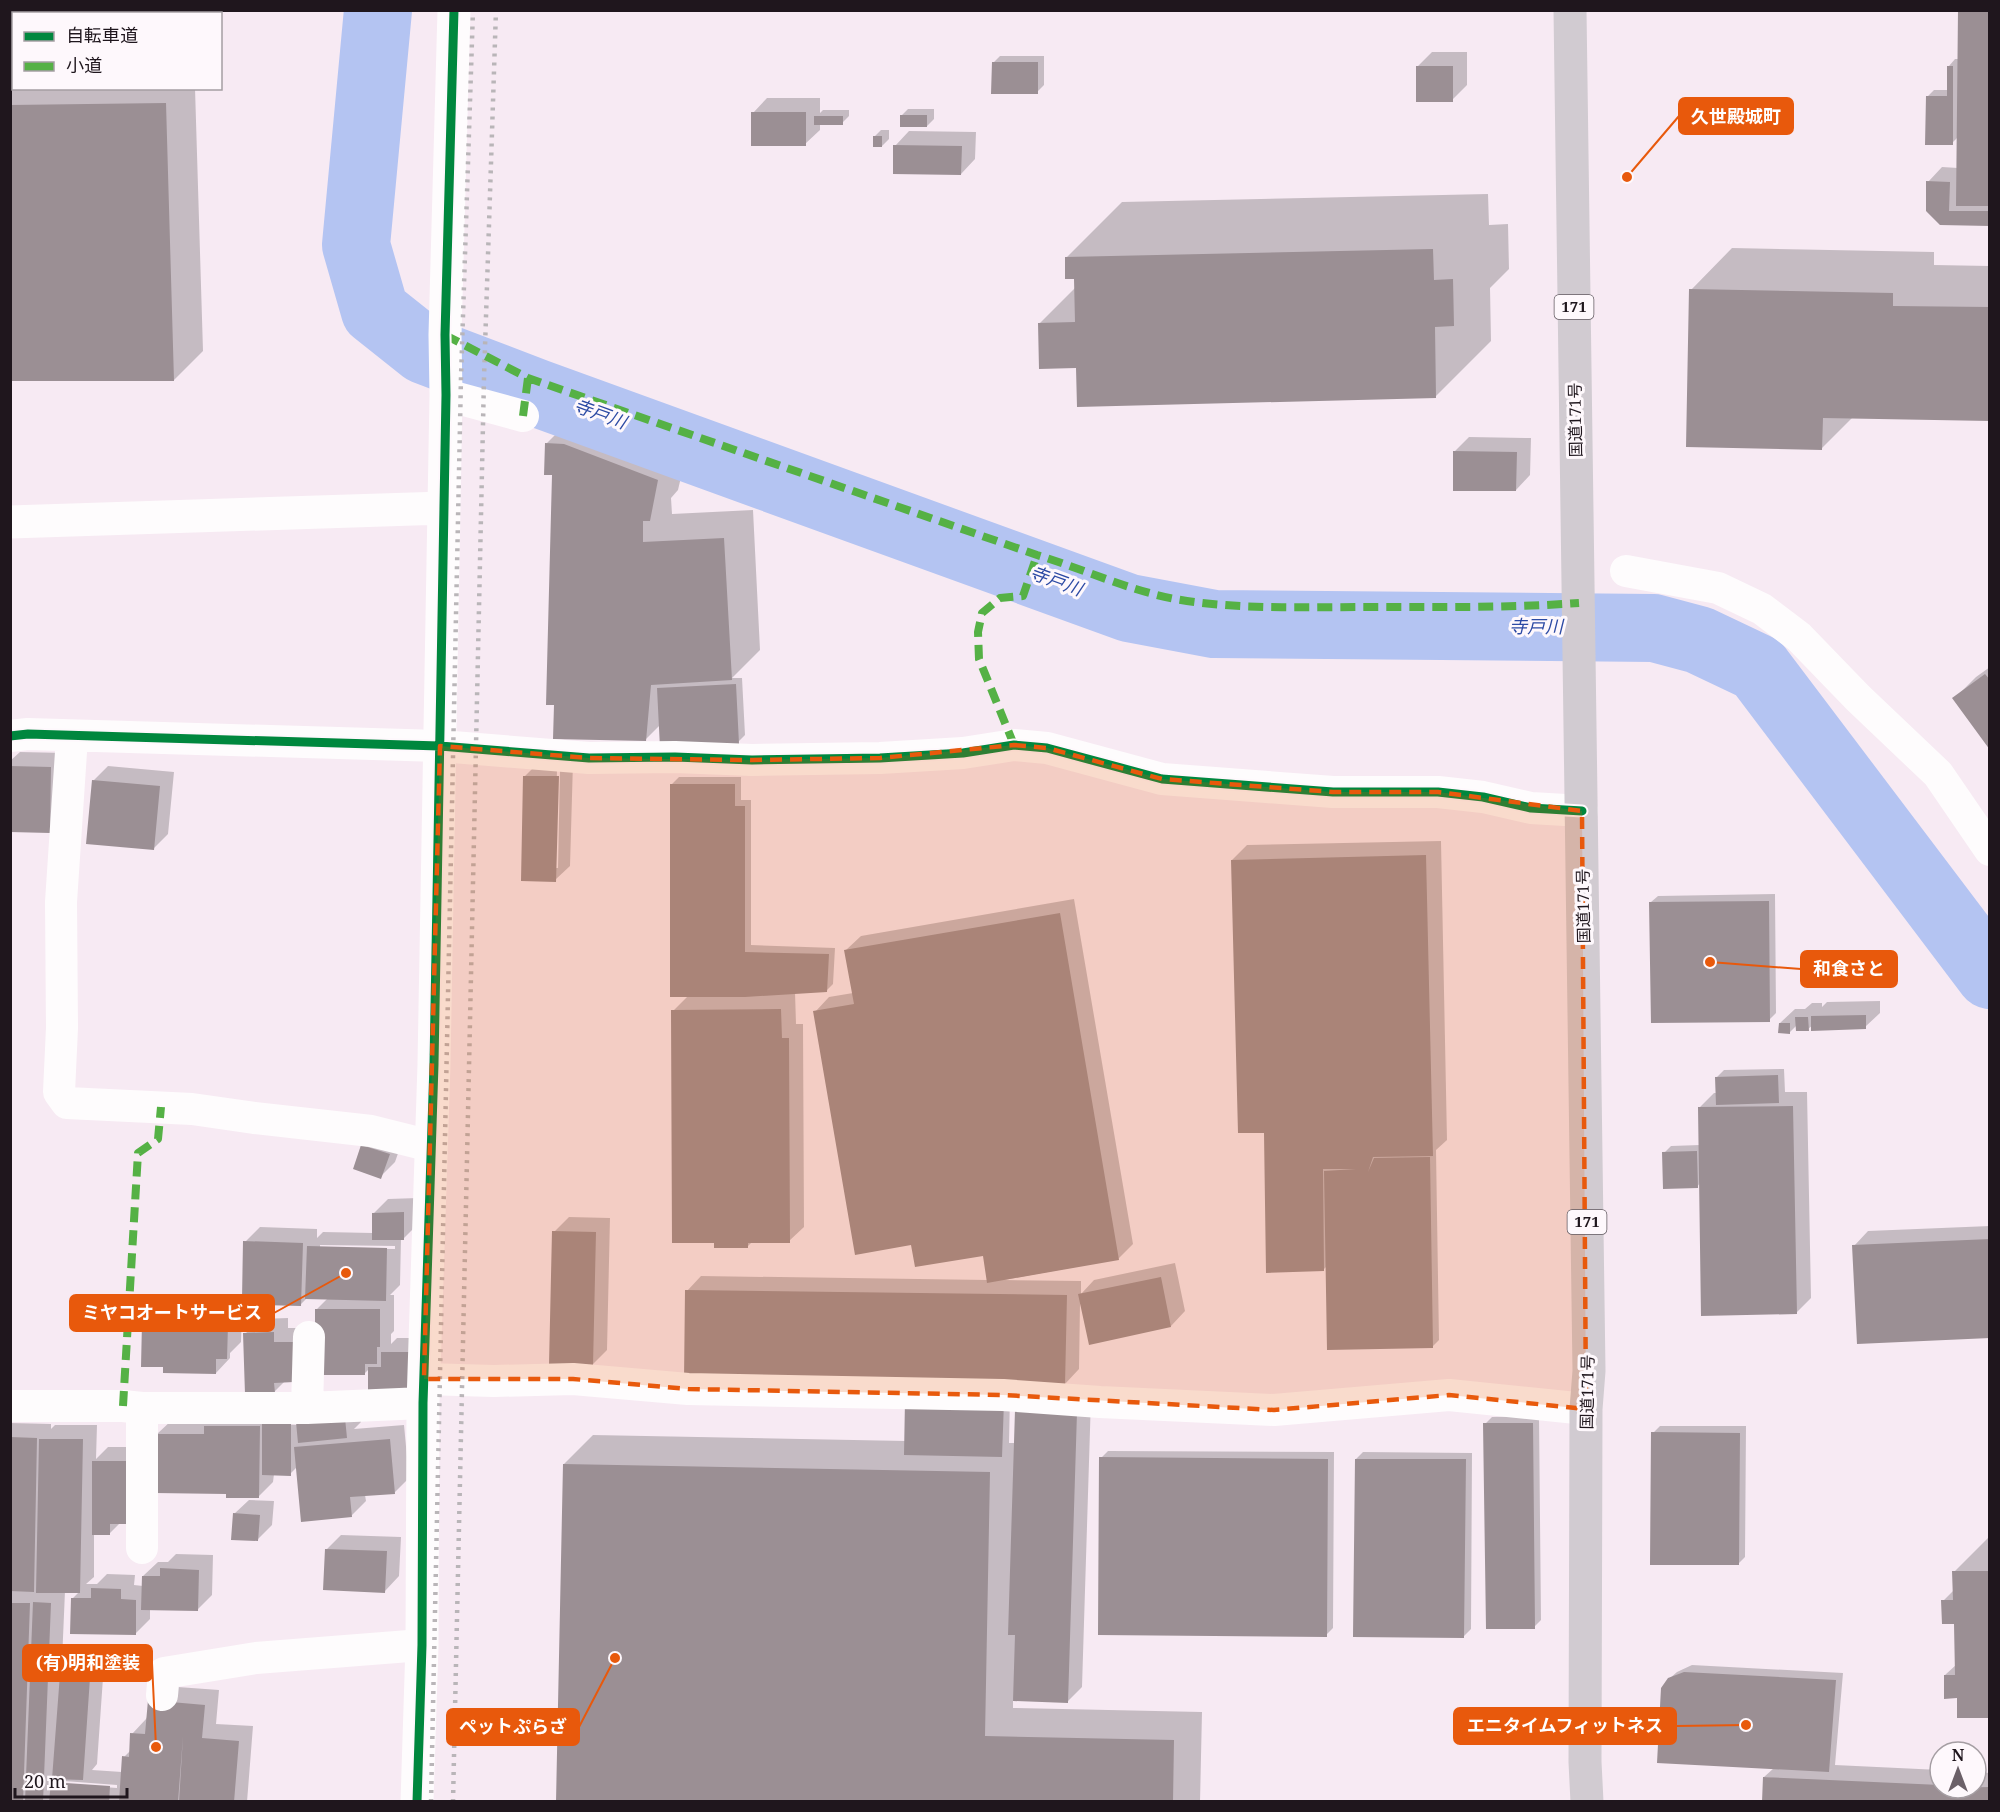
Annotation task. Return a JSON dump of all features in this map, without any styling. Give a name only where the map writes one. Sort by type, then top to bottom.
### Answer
[{"type":"highway","name":"国道171号","points":[[1570,10],[1589,1371],[1586,1409],[1585,1762],[1587,1802]]},
{"type":"street","points":[[417,1802],[422,1645],[424,1391],[440,746],[445,335],[454,10]]},
{"type":"street","points":[[446,385],[523,416]]},
{"type":"street","points":[[10,522],[444,508]]},
{"type":"street","points":[[1626,571],[1718,588],[1762,609],[1799,637],[1858,698],[1938,774],[1989,850]]},
{"type":"street","points":[[10,736],[28,734],[440,746],[589,758],[675,757],[752,760],[880,758],[963,753],[1014,745],[1047,748],[1162,779],[1333,792],[1438,792],[1483,797],[1531,808],[1582,811]]},
{"type":"street","points":[[72,737],[61,902],[62,1028],[59,1092],[67,1103],[192,1109],[371,1131],[431,1146]]},
{"type":"street","points":[[307,1408],[309,1337]]},
{"type":"street","points":[[10,1406],[307,1408],[494,1381],[573,1379],[688,1389],[1003,1395],[1274,1410],[1449,1395],[1586,1409]]},
{"type":"street","points":[[142,1408],[142,1548]]},
{"type":"street","points":[[162,1695],[164,1673],[267,1657],[422,1645]]},
{"type":"highlighted area","points":[[1014,745],[1047,748],[1162,779],[1333,792],[1438,792],[1582,811],[1586,1409],[1449,1395],[1274,1410],[1003,1395],[688,1389],[573,1379],[424,1379],[440,746],[589,758],[752,760],[880,758]]},
{"type":"building","points":[[1958,10],[1990,10],[1990,206],[1956,206]]},
{"type":"building","points":[[992,62],[1038,62],[1038,94],[991,94]]},
{"type":"building","points":[[1416,66],[1453,66],[1453,102],[1416,102]]},
{"type":"building","points":[[1947,66],[1953,66],[1953,145],[1925,145],[1926,96],[1947,96]]},
{"type":"building","points":[[166,103],[174,381],[10,381],[10,105]]},
{"type":"building","points":[[751,112],[806,112],[806,146],[751,146]]},
{"type":"building","points":[[900,115],[927,115],[927,127],[900,127]]},
{"type":"building","points":[[814,116],[843,116],[843,125],[814,125]]},
{"type":"building","points":[[873,136],[882,136],[882,147],[873,147]]},
{"type":"building","points":[[893,145],[962,146],[961,175],[893,174]]},
{"type":"building","points":[[1926,181],[1950,182],[1949,211],[1990,211],[1990,226],[1940,225],[1926,211]]},
{"type":"building","points":[[1433,249],[1434,280],[1453,279],[1454,326],[1435,327],[1436,398],[1077,407],[1076,368],[1039,369],[1038,323],[1075,322],[1074,279],[1065,279],[1065,257]]},
{"type":"building","points":[[1689,289],[1893,293],[1893,306],[1990,307],[1990,421],[1823,418],[1822,450],[1686,447]]},
{"type":"building","points":[[545,443],[564,444],[658,480],[650,521],[643,521],[643,542],[724,538],[732,680],[651,685],[646,741],[553,739],[554,705],[546,705],[552,475],[544,475]]},
{"type":"building","points":[[1453,451],[1517,452],[1516,491],[1453,491]]},
{"type":"building","points":[[1985,674],[1990,680],[1990,750],[1952,698]]},
{"type":"building","points":[[736,684],[739,744],[660,748],[657,688]]},
{"type":"building","points":[[10,766],[51,767],[50,833],[10,832]]},
{"type":"building","points":[[523,776],[559,776],[556,882],[521,881]]},
{"type":"building","points":[[92,780],[160,786],[154,850],[86,844]]},
{"type":"building","points":[[670,784],[735,784],[735,806],[745,806],[745,952],[829,954],[827,992],[745,997],[670,997]]},
{"type":"building","points":[[1426,855],[1433,1156],[1373,1157],[1368,1172],[1374,1158],[1430,1157],[1433,1348],[1327,1350],[1324,1171],[1356,1169],[1323,1169],[1324,1271],[1266,1273],[1264,1133],[1238,1133],[1231,860]]},
{"type":"building","points":[[1769,901],[1770,1022],[1651,1023],[1649,902]]},
{"type":"building","points":[[1060,913],[1119,1260],[987,1283],[983,1256],[915,1267],[911,1245],[855,1255],[813,1011],[854,1004],[844,950]]},
{"type":"building","points":[[781,1009],[782,1038],[789,1038],[790,1243],[748,1243],[748,1248],[714,1248],[714,1243],[672,1243],[671,1010]]},
{"type":"building","points":[[1866,1015],[1866,1029],[1811,1031],[1811,1016]]},
{"type":"building","points":[[1795,1017],[1808,1017],[1809,1031],[1796,1031]]},
{"type":"building","points":[[1779,1023],[1790,1023],[1790,1034],[1778,1033]]},
{"type":"building","points":[[1778,1075],[1779,1103],[1716,1105],[1715,1077]]},
{"type":"building","points":[[1793,1106],[1797,1314],[1701,1316],[1698,1107]]},
{"type":"building","points":[[361,1145],[390,1154],[381,1179],[353,1169]]},
{"type":"building","points":[[1697,1151],[1698,1188],[1663,1189],[1662,1152]]},
{"type":"building","points":[[404,1212],[404,1240],[372,1240],[372,1213]]},
{"type":"building","points":[[552,1231],[596,1232],[593,1366],[549,1365]]},
{"type":"building","points":[[1990,1239],[1990,1338],[1857,1344],[1852,1245]]},
{"type":"building","points":[[243,1241],[303,1243],[301,1306],[262,1305],[262,1299],[242,1299]]},
{"type":"building","points":[[307,1246],[387,1248],[386,1301],[305,1299]]},
{"type":"building","points":[[1161,1277],[1171,1327],[1089,1345],[1078,1294]]},
{"type":"building","points":[[685,1290],[1067,1295],[1065,1385],[684,1380]]},
{"type":"building","points":[[315,1309],[380,1309],[380,1347],[377,1347],[377,1364],[365,1364],[365,1375],[315,1375]]},
{"type":"building","points":[[142,1322],[228,1325],[227,1359],[216,1359],[216,1374],[163,1373],[163,1367],[141,1367]]},
{"type":"building","points":[[274,1332],[274,1342],[293,1342],[294,1382],[274,1383],[275,1393],[245,1394],[243,1333]]},
{"type":"building","points":[[381,1352],[409,1352],[409,1393],[368,1393],[368,1367],[381,1367]]},
{"type":"building","points":[[905,1400],[1004,1401],[1002,1457],[904,1455]]},
{"type":"building","points":[[1015,1410],[1077,1412],[1068,1703],[1013,1701],[1015,1635],[1008,1635]]},
{"type":"building","points":[[345,1418],[347,1438],[298,1443],[296,1422]]},
{"type":"building","points":[[262,1423],[291,1423],[291,1476],[262,1475]]},
{"type":"building","points":[[1483,1423],[1533,1423],[1535,1629],[1486,1629]]},
{"type":"building","points":[[204,1426],[260,1426],[259,1498],[226,1498],[226,1494],[155,1493],[156,1434],[204,1434]]},
{"type":"building","points":[[1651,1432],[1740,1433],[1739,1565],[1650,1565]]},
{"type":"building","points":[[10,1437],[37,1438],[34,1592],[10,1591]]},
{"type":"building","points":[[39,1439],[83,1439],[80,1593],[36,1593]]},
{"type":"building","points":[[390,1439],[395,1494],[350,1497],[352,1517],[301,1522],[294,1447]]},
{"type":"building","points":[[1099,1457],[1328,1459],[1327,1637],[1098,1635]]},
{"type":"building","points":[[1355,1459],[1466,1459],[1464,1638],[1353,1637]]},
{"type":"building","points":[[92,1461],[126,1461],[126,1524],[110,1524],[110,1535],[92,1535]]},
{"type":"building","points":[[563,1464],[990,1472],[985,1736],[1174,1740],[1173,1802],[556,1802]]},
{"type":"building","points":[[233,1513],[260,1515],[258,1541],[231,1540]]},
{"type":"building","points":[[325,1549],[387,1551],[385,1593],[323,1590]]},
{"type":"building","points":[[160,1568],[199,1570],[198,1611],[141,1610],[142,1576],[160,1576]]},
{"type":"building","points":[[1952,1571],[1990,1571],[1990,1718],[1957,1718],[1957,1698],[1944,1699],[1944,1675],[1955,1675],[1954,1624],[1942,1624],[1941,1600],[1953,1600]]},
{"type":"building","points":[[91,1588],[121,1589],[121,1599],[136,1600],[136,1635],[70,1634],[71,1598],[91,1598]]},
{"type":"building","points":[[33,1602],[51,1603],[43,1802],[25,1802]]},
{"type":"building","points":[[10,1603],[30,1603],[23,1802],[10,1802]]},
{"type":"building","points":[[61,1661],[91,1663],[83,1780],[52,1779]]},
{"type":"building","points":[[1684,1672],[1836,1680],[1829,1772],[1657,1763],[1661,1688],[1668,1678]]},
{"type":"building","points":[[148,1700],[205,1705],[202,1738],[239,1741],[234,1802],[179,1802],[183,1736],[178,1802],[119,1802],[122,1756],[129,1757],[130,1733],[145,1734]]},
{"type":"building","points":[[1763,1777],[1928,1784],[1928,1800],[1988,1800],[1988,1787],[1990,1787],[1990,1802],[1762,1802]]},
{"type":"building","points":[[51,1782],[110,1786],[109,1802],[49,1802]]},
{"type":"waterway","name":"寺戸川","points":[[378,10],[356,245],[375,311],[424,350],[1129,608],[1214,624],[1654,628],[1699,640],[1758,668],[1990,975]]},
{"type":"railway","points":[[431,1802],[461,377],[473,10]]},
{"type":"railway","points":[[453,1802],[484,378],[496,10]]},
{"type":"marked path","points":[[445,335],[528,378],[1157,595],[1199,603],[1272,607],[1475,607],[1579,603]]},
{"type":"marked path","points":[[523,416],[528,378]]},
{"type":"marked path","points":[[1014,745],[979,659],[978,632],[982,613],[1000,598],[1023,596],[1037,555]]},
{"type":"marked path","points":[[123,1406],[138,1153],[158,1139],[161,1107]]},
{"type":"cycle path","points":[[417,1802],[422,1645],[423,1403],[434,1064],[446,395],[445,335],[454,10]]},
{"type":"cycle path","points":[[10,736],[28,734],[440,746],[589,758],[675,757],[752,760],[880,758],[963,753],[1014,745],[1047,748],[1162,779],[1333,792],[1438,792],[1483,797],[1531,808],[1582,811]]},
{"type":"place","name":"久世殿城町","points":[[1627,177]]},
{"type":"place","name":"和食さと","points":[[1710,962]]},
{"type":"place","name":"ミヤコオートサービス","points":[[346,1273]]},
{"type":"place","name":"ペットぷらざ","points":[[615,1658]]},
{"type":"place","name":"エニタイムフィットネス","points":[[1746,1725]]},
{"type":"place","name":"(有)明和塗装","points":[[156,1747]]}]
